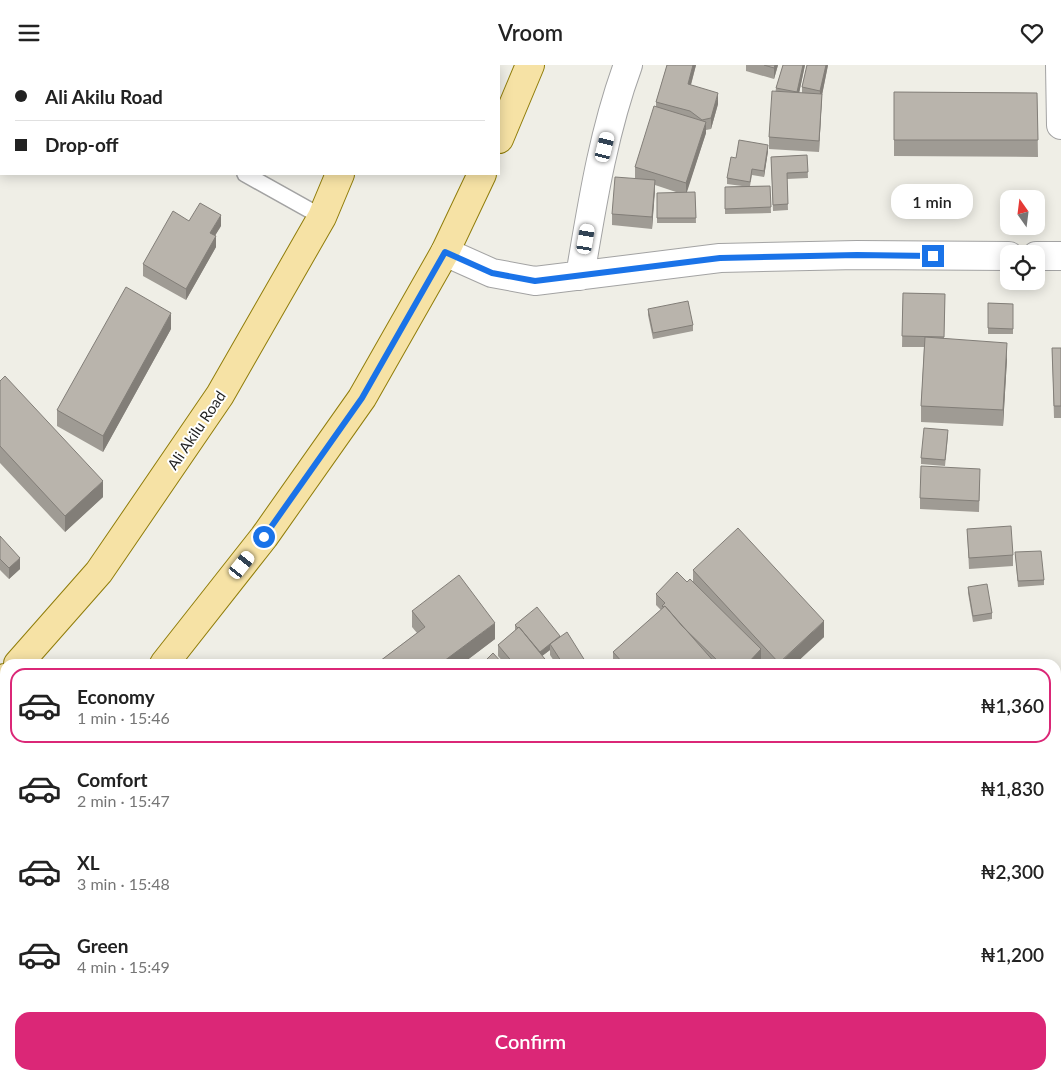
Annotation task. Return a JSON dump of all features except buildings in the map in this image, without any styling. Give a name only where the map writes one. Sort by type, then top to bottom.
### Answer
[{"type":"main road","points":[[500,137],[530,65]]},
{"type":"main road","name":"Ali Akilu Road","points":[[22,659],[99,572],[220,395],[322,217],[340,175]]},
{"type":"main road","points":[[168,659],[264,537],[362,398],[445,252],[482,175]]},
{"type":"street","points":[[580,276],[596,184],[619,91],[628,65]]},
{"type":"street","points":[[1060,65],[1061,125]]},
{"type":"street","points":[[445,252],[492,273],[535,281],[720,258],[857,255],[1000,256]]},
{"type":"street","points":[[1045,256],[1061,256]]},
{"type":"lane","points":[[247,175],[322,217]]},
{"type":"route","points":[[264,537],[362,398],[445,252],[492,273],[535,281],[720,258],[857,255],[933,256]]}]
